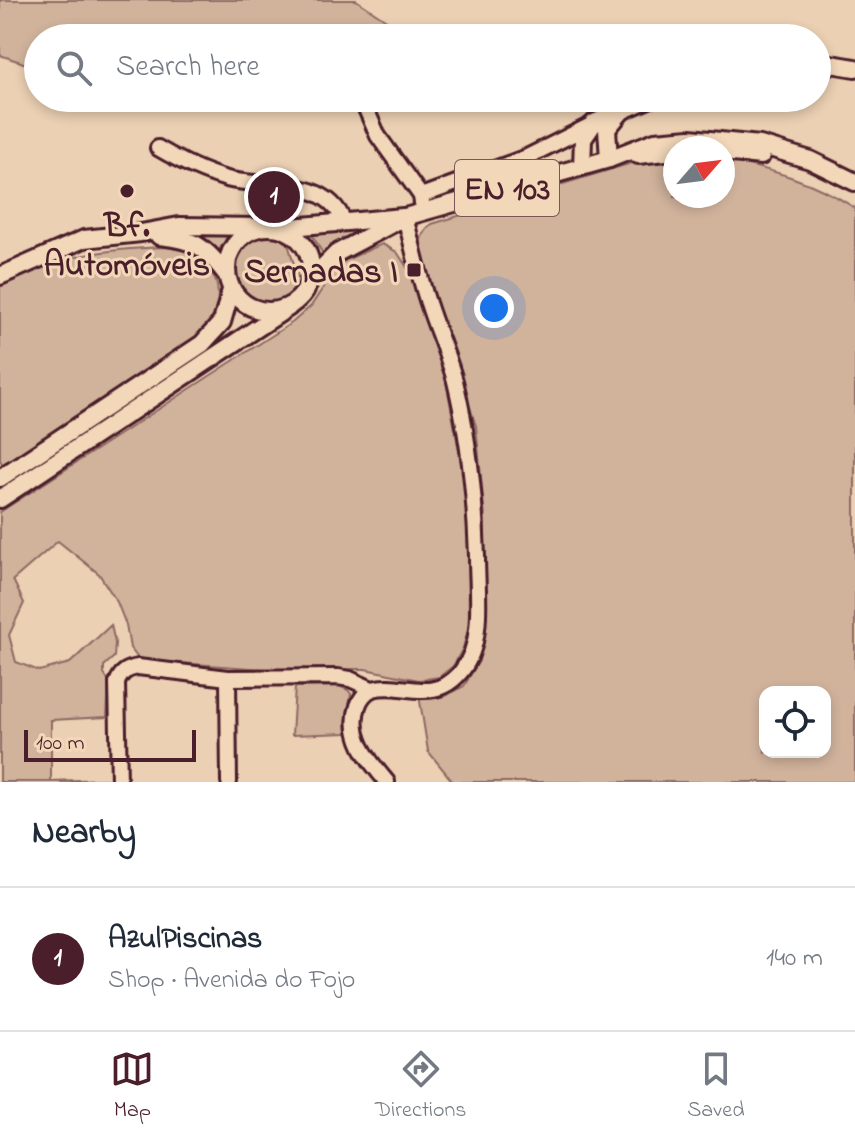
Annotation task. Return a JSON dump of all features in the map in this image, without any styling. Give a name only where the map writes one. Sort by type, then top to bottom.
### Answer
[{"type":"main road","points":[[831,64],[855,68]]},
{"type":"main road","points":[[582,167],[583,139],[594,123],[616,112]]},
{"type":"main road","points":[[609,159],[607,129],[621,112]]},
{"type":"main road","name":"EN 103","points":[[141,233],[181,238],[198,244],[213,256],[240,300],[263,311],[289,307],[337,253],[405,217],[422,204],[582,167],[664,140],[736,141],[810,160],[855,182]]},
{"type":"main road","name":"EN 103","points":[[609,159],[663,152]]},
{"type":"main road","points":[[735,153],[788,163],[855,194]]},
{"type":"main road","name":"EN 103","points":[[229,282],[227,261],[232,248],[251,230],[405,217]]},
{"type":"main road","name":"EN 103","points":[[0,276],[84,239],[179,226],[272,228]]},
{"type":"main road","points":[[272,228],[302,243],[311,268],[309,281]]},
{"type":"main road","points":[[0,478],[202,344],[222,322],[229,282]]},
{"type":"main road","points":[[0,499],[289,307]]},
{"type":"street","points":[[367,112],[378,136],[422,204],[594,123]]},
{"type":"street","points":[[158,148],[179,160],[230,180],[280,183],[306,190],[333,204],[344,222]]},
{"type":"street","points":[[119,782],[117,683],[124,671],[138,667],[228,678],[338,677],[372,689],[392,687],[422,691],[438,689],[449,683],[469,662],[479,612],[475,510],[462,417],[455,382],[428,305],[405,217]]},
{"type":"street","points":[[228,678],[229,782]]},
{"type":"street","points":[[372,689],[362,697],[357,708],[356,732],[366,756],[387,782]]},
{"type":"shaded area","points":[[0,0],[356,0],[388,21],[386,24],[24,24],[24,63],[0,55]]},
{"type":"shaded area","points":[[663,160],[663,208],[735,208],[735,162],[795,178],[855,208],[855,782],[453,782],[428,751],[419,695],[442,698],[464,686],[479,661],[485,617],[485,518],[476,426],[421,258],[423,235],[432,224],[632,163]]},
{"type":"shaded area","points":[[359,230],[323,254],[311,233]]},
{"type":"shaded area","points":[[183,232],[230,232],[218,252],[202,239]]},
{"type":"shaded area","points":[[264,236],[287,240],[300,285],[285,300],[270,305],[255,300],[243,290],[236,276],[236,260],[245,246]]},
{"type":"shaded area","points":[[382,244],[397,252],[414,278],[444,370],[468,500],[469,626],[463,648],[453,666],[439,677],[419,680],[365,669],[265,669],[138,658],[130,648],[126,625],[117,602],[99,574],[58,541],[13,580],[24,603],[9,635],[16,662],[39,671],[70,663],[111,625],[114,657],[104,666],[109,682],[107,717],[51,720],[51,781],[106,779],[107,782],[0,782],[0,512],[293,322],[311,306],[336,268],[346,260]]},
{"type":"shaded area","points":[[166,247],[194,255],[210,270],[216,283],[218,301],[209,323],[173,356],[3,465],[0,460],[0,285],[41,267],[80,256]]},
{"type":"shaded area","points":[[339,686],[351,694],[347,733],[292,735],[295,687]]},
{"type":"place","name":"Bf. Automóveis","points":[[127,191]]},
{"type":"place","name":"AzulPiscinas","points":[[274,197]]},
{"type":"place","name":"Sernadas I","points":[[414,270]]}]
